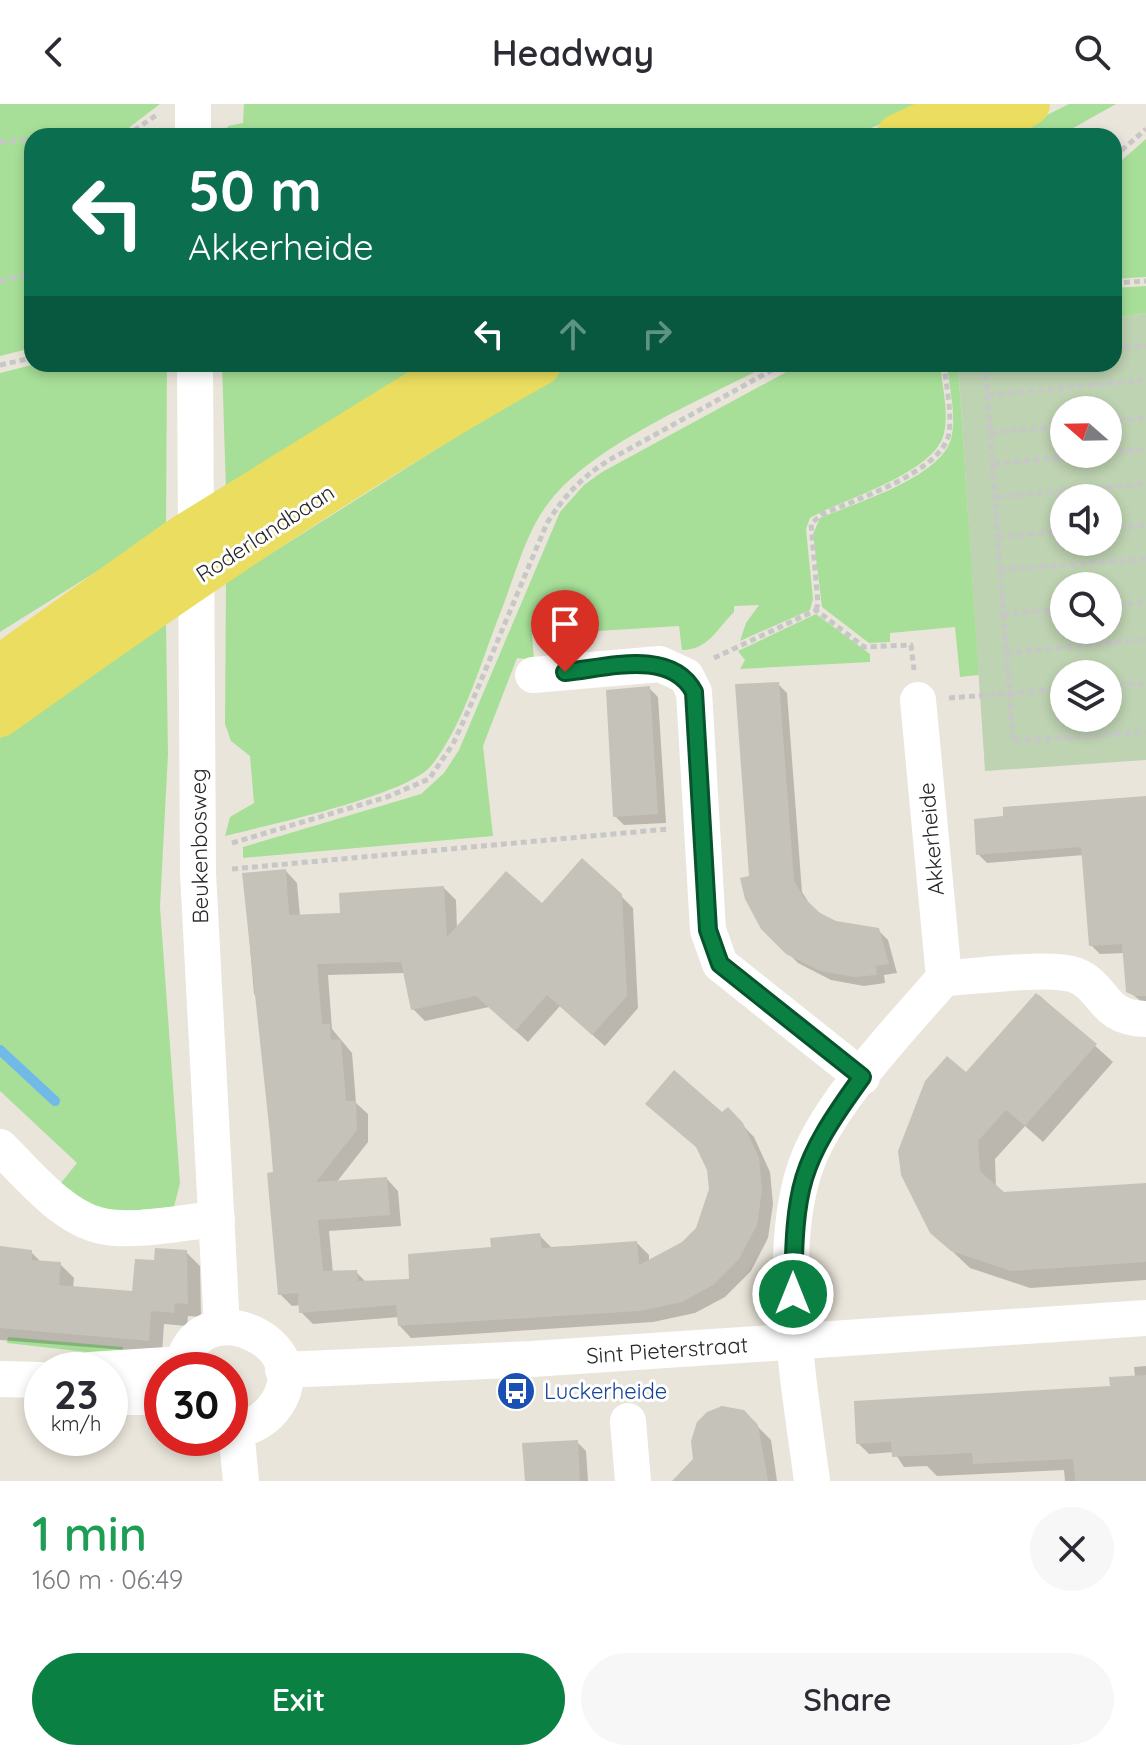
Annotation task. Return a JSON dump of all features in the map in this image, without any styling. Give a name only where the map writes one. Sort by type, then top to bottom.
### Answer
[{"type":"main road","points":[[915,128],[966,104]]},
{"type":"main road","points":[[989,128],[1028,104]]},
{"type":"main road","name":"Roderlandbaan","points":[[0,667],[180,539],[450,372]]},
{"type":"main road","name":"Roderlandbaan","points":[[0,715],[156,603],[448,414],[524,372]]},
{"type":"street","points":[[178,108],[189,128]]},
{"type":"street","name":"Beukenbosweg","points":[[195,372],[198,873],[222,1327]]},
{"type":"street","points":[[533,675],[660,664],[686,676],[694,692],[708,930],[720,964],[862,1077]]},
{"type":"street","name":"Akkerheide","points":[[918,700],[944,978]]},
{"type":"street","points":[[812,1481],[794,1341],[795,1205],[805,1166],[823,1130],[862,1077],[944,978],[1051,972],[1074,975],[1089,984],[1117,1013],[1146,1019]]},
{"type":"street","points":[[0,1147],[60,1202],[98,1225],[115,1228],[217,1219]]},
{"type":"street","name":"Sint Pieterstraat","points":[[283,1370],[532,1359],[1146,1318]]},
{"type":"street","points":[[190,1352],[197,1340],[222,1327],[236,1327],[261,1335],[278,1354],[283,1370],[282,1389],[276,1405],[248,1427]]},
{"type":"street","points":[[0,1379],[24,1380]]},
{"type":"street","points":[[628,1421],[633,1481]]},
{"type":"street","points":[[237,1456],[241,1481]]},
{"type":"path","points":[[136,128],[178,108]]},
{"type":"path","points":[[1122,150],[1146,129]]},
{"type":"path","points":[[0,142],[24,140]]},
{"type":"path","points":[[0,281],[24,276]]},
{"type":"path","points":[[1122,282],[1146,281]]},
{"type":"path","points":[[1122,348],[1146,346]]},
{"type":"path","points":[[0,365],[24,360]]},
{"type":"path","points":[[219,846],[387,797],[429,779],[453,744],[547,523],[563,497],[585,475],[609,460],[768,372]]},
{"type":"path","points":[[816,610],[818,595],[811,524],[821,515],[904,478],[937,454],[948,434],[944,372]]},
{"type":"path","points":[[986,372],[1013,741],[1146,732]]},
{"type":"path","points":[[988,395],[1146,380]]},
{"type":"path","points":[[1122,421],[1146,418]]},
{"type":"path","points":[[991,433],[1050,427]]},
{"type":"path","points":[[1122,452],[1146,449]]},
{"type":"path","points":[[994,464],[1050,459]]},
{"type":"path","points":[[997,497],[1146,484]]},
{"type":"path","points":[[1122,527],[1146,525]]},
{"type":"path","points":[[998,537],[1050,532]]},
{"type":"path","points":[[1000,570],[1146,559]]},
{"type":"path","points":[[1122,604],[1146,602]]},
{"type":"path","points":[[686,676],[722,653],[816,610]]},
{"type":"path","points":[[816,610],[864,647],[911,645],[918,700],[1050,690]]},
{"type":"path","points":[[1003,614],[1050,610]]},
{"type":"path","points":[[1006,653],[1146,639]]},
{"type":"path","points":[[1122,685],[1146,683]]},
{"type":"path","points":[[218,870],[701,826]]},
{"type":"green space","points":[[0,104],[160,104],[128,128],[24,128],[24,350],[0,356]]},
{"type":"green space","points":[[244,104],[928,104],[871,128],[227,128],[243,123]]},
{"type":"green space","points":[[1069,104],[1116,104],[1073,128],[1021,128]]},
{"type":"green space","points":[[1146,139],[1146,277],[1122,278],[1122,160]]},
{"type":"green space","points":[[1146,286],[1146,313],[1122,317],[1122,288]]},
{"type":"green space","points":[[1146,313],[1146,760],[985,771],[959,372],[1122,372],[1122,317]]},
{"type":"green space","points":[[24,367],[24,372],[167,372],[166,528],[0,632],[0,373]]},
{"type":"green space","points":[[222,372],[417,372],[226,490]]},
{"type":"green space","points":[[558,372],[754,372],[622,441],[570,480],[550,501],[523,551],[463,711],[431,766],[394,788],[366,798],[225,836],[230,817],[254,803],[250,756],[231,741],[225,724],[226,582]]},
{"type":"green space","points":[[786,372],[941,372],[945,425],[937,447],[907,472],[810,518],[806,529],[813,599],[810,610],[740,641],[746,623],[759,605],[734,606],[734,612],[705,642],[682,650],[679,626],[532,635],[534,660],[517,658],[483,746],[493,836],[243,858],[243,847],[421,794],[444,773],[459,750],[560,512],[584,485],[602,472]]},
{"type":"green space","points":[[948,372],[959,372],[979,675],[960,677],[955,627],[890,633],[890,642],[869,643],[822,607],[813,534],[820,518],[894,488],[931,466],[944,453],[951,439],[952,402]]},
{"type":"green space","points":[[816,614],[870,654],[870,662],[740,669],[745,660],[738,651]]},
{"type":"green space","points":[[166,623],[168,754],[160,907],[180,1183],[174,1207],[104,1213],[60,1184],[77,1163],[0,1091],[0,738]]},
{"type":"green space","points":[[8,1337],[123,1347],[122,1352],[87,1352],[7,1343]]},
{"type":"building","points":[[779,682],[794,881],[804,898],[820,913],[836,921],[879,928],[889,964],[876,966],[877,975],[854,977],[820,971],[786,954],[761,929],[745,899],[740,878],[749,876],[735,684]]},
{"type":"building","points":[[650,686],[658,814],[613,817],[606,690]]},
{"type":"building","points":[[1146,796],[1146,996],[1135,996],[1126,992],[1122,944],[1089,946],[1081,847],[976,855],[974,819],[1003,816],[1003,807]]},
{"type":"building","points":[[582,858],[622,894],[627,996],[592,1035],[547,995],[515,1031],[476,996],[411,1010],[401,962],[317,964],[322,1024],[330,1024],[331,1040],[341,1039],[346,1101],[356,1101],[357,1130],[316,1182],[387,1177],[390,1215],[318,1220],[323,1271],[357,1270],[358,1281],[409,1279],[408,1254],[491,1247],[490,1238],[540,1233],[542,1248],[637,1241],[639,1265],[682,1242],[696,1228],[709,1189],[707,1170],[696,1147],[645,1104],[674,1070],[722,1112],[728,1107],[743,1123],[759,1158],[762,1190],[757,1225],[739,1259],[713,1285],[682,1302],[640,1311],[398,1326],[396,1305],[299,1313],[298,1293],[278,1295],[267,1173],[273,1172],[270,1135],[242,873],[286,869],[289,915],[340,913],[339,893],[444,886],[447,937],[506,871],[542,903]]},
{"type":"building","points":[[1036,993],[1097,1044],[1025,1126],[1006,1110],[978,1141],[980,1171],[1004,1192],[1146,1183],[1146,1262],[1011,1271],[951,1251],[930,1233],[901,1175],[898,1151],[925,1081],[947,1056],[966,1072]]},
{"type":"building","points":[[0,1246],[32,1250],[32,1260],[61,1262],[59,1285],[132,1291],[135,1259],[154,1260],[155,1248],[187,1250],[188,1304],[175,1303],[174,1313],[151,1311],[149,1341],[0,1328]]},
{"type":"building","points":[[1146,1375],[1146,1481],[1075,1481],[1073,1459],[973,1464],[972,1453],[892,1457],[891,1442],[856,1444],[854,1401],[1110,1386],[1109,1377]]},
{"type":"building","points":[[722,1406],[744,1410],[758,1425],[768,1481],[672,1481],[693,1459],[691,1441],[697,1422],[707,1412]]},
{"type":"building","points":[[578,1440],[580,1481],[525,1481],[522,1443]]},
{"type":"waterway","points":[[0,1050],[55,1101]]},
{"type":"place","name":"Luckerheide","points":[[516,1391]]},
{"type":"route","points":[[565,672],[660,664],[686,676],[694,692],[708,930],[720,964],[862,1077],[823,1130],[805,1166],[795,1205],[793,1294]]}]
